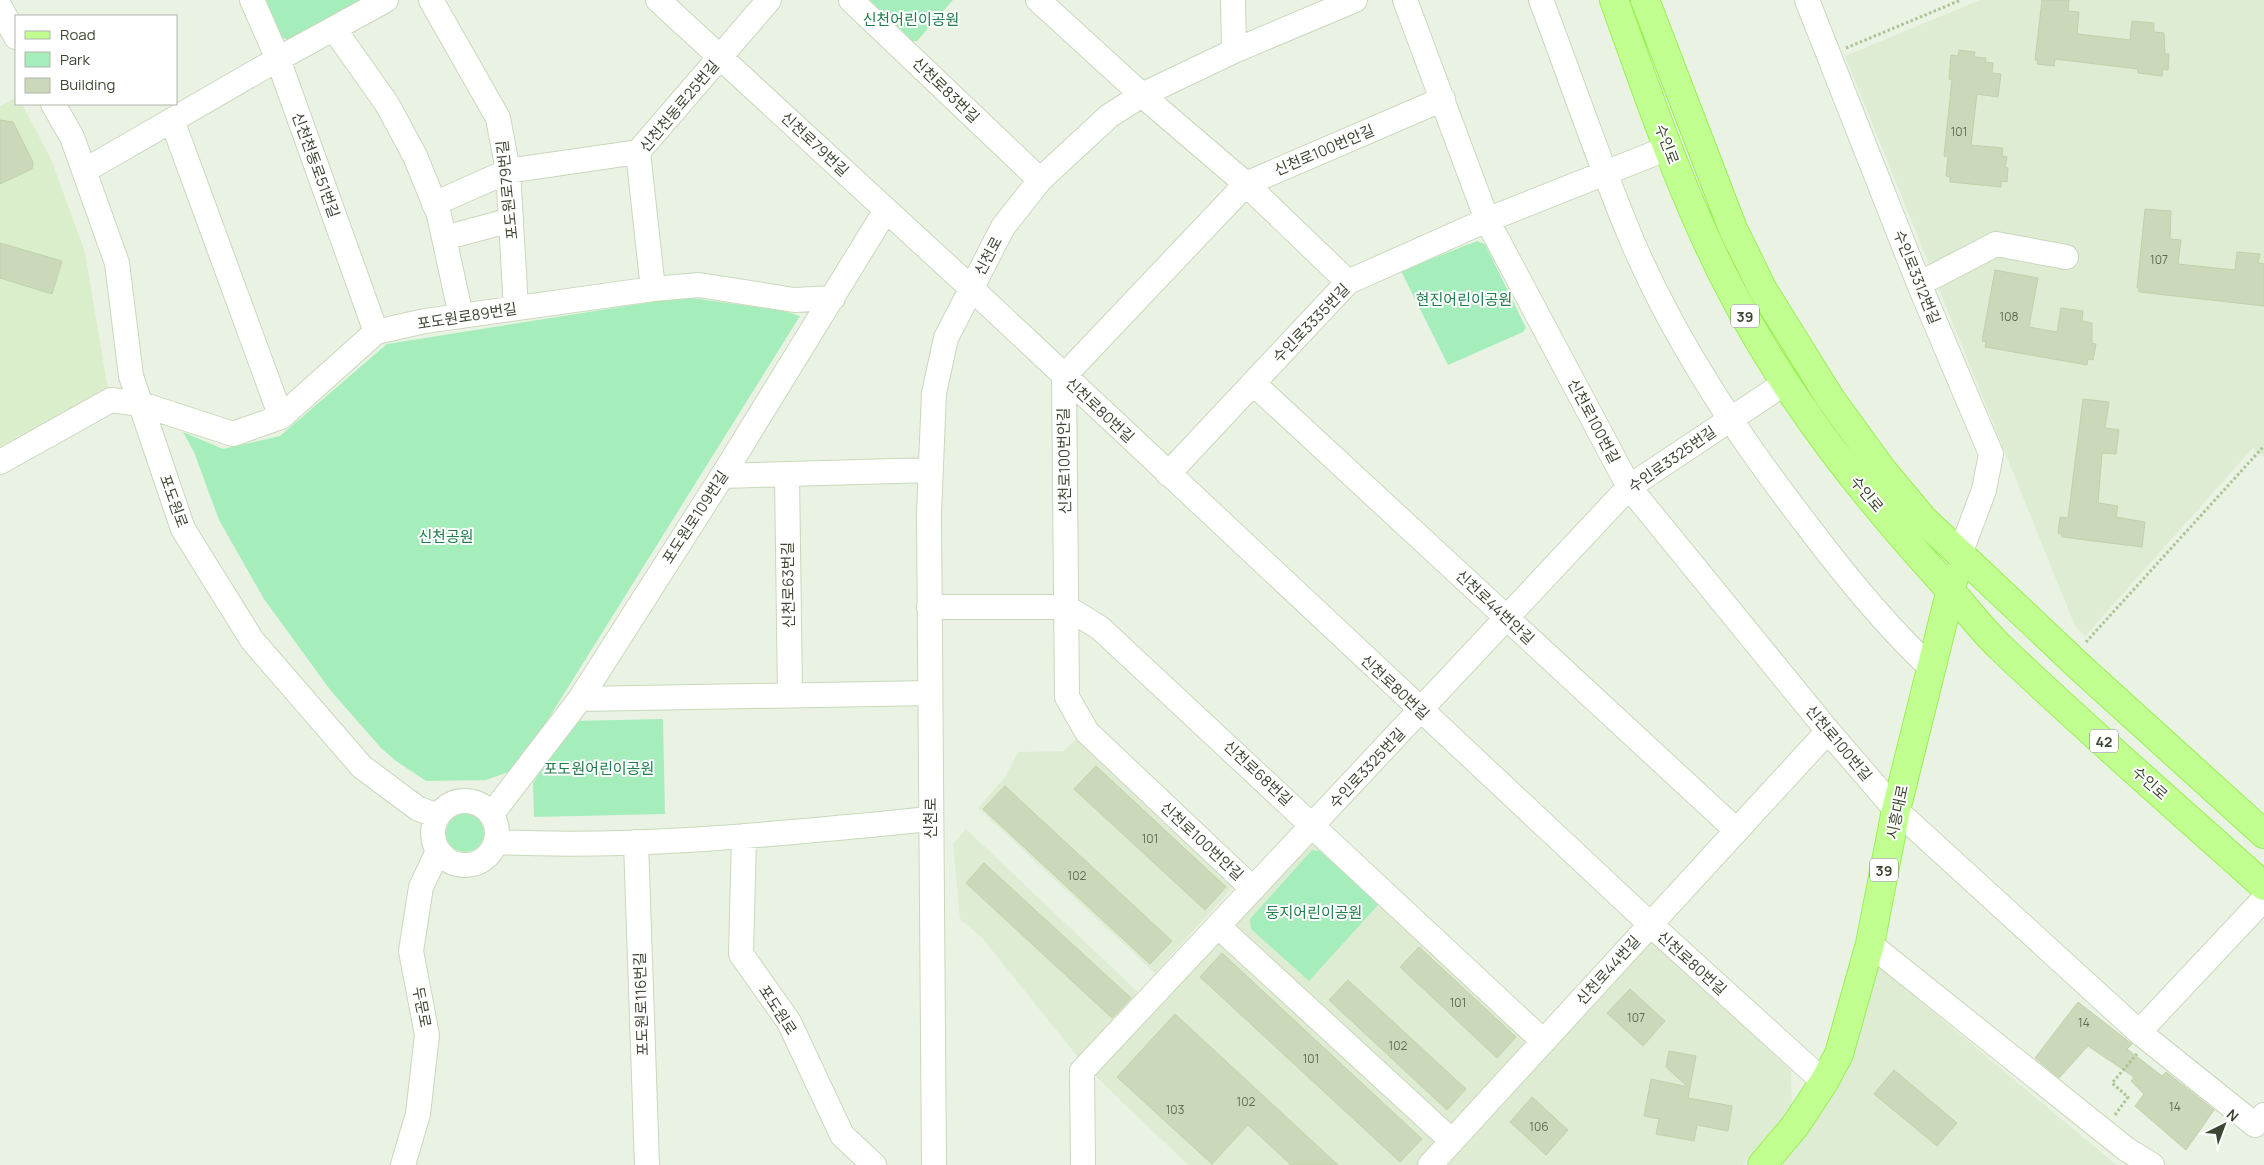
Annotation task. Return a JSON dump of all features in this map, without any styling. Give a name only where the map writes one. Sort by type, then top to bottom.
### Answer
[{"type":"main road","name":"수인로","points":[[1614,0],[1668,148],[1697,220],[1734,298],[1785,384],[1859,486],[1999,646],[2264,886]]},
{"type":"main road","name":"수인로","points":[[1645,0],[1733,229],[1763,290],[1830,398],[1883,471],[1924,520],[2264,834]]},
{"type":"main road","name":"시흥대로","points":[[1762,1165],[1795,1126],[1824,1082],[1839,1054],[1870,944],[1896,810],[1960,554]]},
{"type":"street","name":"신천천동로51번길","points":[[252,0],[278,58],[376,332]]},
{"type":"street","points":[[84,171],[278,58],[386,0]]},
{"type":"street","name":"포도원로79번길","points":[[431,0],[498,118],[508,171],[516,308]]},
{"type":"street","name":"신천로79번길","points":[[658,0],[970,288]]},
{"type":"street","name":"신천천동로25번길","points":[[653,288],[638,152],[768,0]]},
{"type":"street","name":"신천로83번길","points":[[851,0],[1040,180]]},
{"type":"street","points":[[1038,0],[1142,96],[1246,184],[1348,282]]},
{"type":"street","points":[[1232,0],[1234,51]]},
{"type":"street","name":"신천로","points":[[934,1165],[930,819],[930,470],[934,393],[946,338],[970,288],[1004,227],[1040,180],[1108,116],[1142,96],[1234,51],[1356,0]]},
{"type":"street","name":"신천로100번길","points":[[1405,0],[1487,220],[1629,487],[1828,731],[1896,810],[2144,1036],[2255,1126],[2264,1116]]},
{"type":"street","points":[[1542,0],[1633,243],[1708,388],[1731,419],[1756,459],[1844,573],[1902,640],[1931,668]]},
{"type":"street","name":"수인로3312번길","points":[[1807,0],[1919,284],[1991,454],[1984,490],[1960,554]]},
{"type":"street","points":[[0,7],[15,35]]},
{"type":"street","points":[[334,29],[387,104],[414,156],[434,204],[444,238],[461,316]]},
{"type":"street","name":"신천로100번안길","points":[[1253,888],[1087,732],[1067,697],[1064,376],[1246,184],[1443,99]]},
{"type":"street","name":"포도원로","points":[[54,105],[72,137],[117,263],[131,376],[183,529],[252,640],[362,768],[417,808],[437,816]]},
{"type":"street","points":[[172,120],[280,417]]},
{"type":"street","name":"수인로3335번길","points":[[1168,474],[1348,282],[1487,220],[1668,148]]},
{"type":"street","points":[[434,204],[508,171],[638,152]]},
{"type":"street","name":"포도원로109번길","points":[[491,815],[580,699],[722,476],[886,210]]},
{"type":"street","points":[[444,238],[511,220]]},
{"type":"street","points":[[1919,284],[1996,244],[2066,257]]},
{"type":"street","name":"포도원로89번길","points":[[376,332],[461,316],[653,288],[699,285],[794,300],[833,298]]},
{"type":"street","name":"신천로80번길","points":[[970,288],[1420,711],[1824,1082]]},
{"type":"street","points":[[0,462],[111,400],[140,404],[233,434],[280,417],[376,332]]},
{"type":"street","name":"신천로44번안길","points":[[1253,383],[1736,830]]},
{"type":"street","name":"수인로3325번길","points":[[1083,1165],[1082,1071],[1629,487],[1785,384]]},
{"type":"street","points":[[722,476],[930,470]]},
{"type":"street","name":"신천로63번길","points":[[787,474],[790,695]]},
{"type":"street","points":[[929,607],[1066,607]]},
{"type":"street","name":"신천로68번길","points":[[1066,607],[1100,628],[1543,1041]]},
{"type":"street","points":[[580,699],[930,693]]},
{"type":"street","name":"신천로44번길","points":[[1430,1165],[1828,731]]},
{"type":"street","points":[[468,801],[485,808],[491,815],[495,823],[496,842],[486,857],[470,865],[452,863],[438,851],[432,834],[437,816],[450,804],[468,801]]},
{"type":"street","points":[[496,842],[549,844],[636,842],[744,836],[930,819]]},
{"type":"street","name":"포도원로","points":[[744,836],[741,954],[789,1022],[842,1135],[874,1165]]},
{"type":"street","name":"포도원로116번길","points":[[636,842],[647,1165]]},
{"type":"street","name":"두문로","points":[[403,1165],[418,1114],[427,1035],[411,951],[421,887],[438,851]]},
{"type":"street","points":[[2144,1036],[2264,899]]},
{"type":"street","points":[[1218,926],[1452,1141]]},
{"type":"street","points":[[1870,944],[2103,1131],[2126,1149],[2152,1165]]},
{"type":"path","points":[[1844,49],[1961,0]]},
{"type":"path","points":[[2084,644],[2264,446]]},
{"type":"path","points":[[2103,1131],[2128,1097],[2112,1083],[2144,1036]]},
{"type":"shaded area","points":[[1980,0],[2264,0],[2264,457],[2253,448],[2085,636],[2075,626],[1845,56]]},
{"type":"shaded area","points":[[15,98],[15,105],[23,105],[51,159],[85,252],[108,389],[0,446],[0,106]]},
{"type":"shaded area","points":[[1076,739],[1082,739],[1236,884],[1155,973],[978,808],[1005,777],[1018,752],[1064,751]]},
{"type":"shaded area","points":[[966,829],[1138,992],[1081,1061],[983,939],[960,919],[953,844]]},
{"type":"shaded area","points":[[1314,837],[1527,1042],[1452,1128],[1229,924]]},
{"type":"shaded area","points":[[1221,937],[1442,1141],[1420,1165],[1188,1165],[1091,1072]]},
{"type":"shaded area","points":[[1652,941],[1791,1070],[1792,1106],[1743,1165],[1448,1165]]},
{"type":"shaded area","points":[[1876,964],[2117,1165],[1780,1165],[1829,1100]]},
{"type":"green space","points":[[263,0],[375,0],[288,40],[279,36]]},
{"type":"green space","name":"신천어린이공원","points":[[861,0],[953,0],[917,41],[909,42]]},
{"type":"green space","name":"현진어린이공원","points":[[1477,241],[1485,244],[1526,328],[1523,332],[1448,365],[1401,271]]},
{"type":"green space","name":"신천공원","points":[[692,298],[784,311],[800,316],[517,769],[486,780],[426,781],[396,761],[381,748],[331,691],[264,599],[219,520],[194,452],[183,432],[223,449],[280,436],[387,344],[658,301]]},
{"type":"green space","name":"포도원어린이공원","points":[[663,719],[665,814],[534,817],[533,783],[572,721]]},
{"type":"green space","points":[[465,814],[478,820],[484,833],[478,846],[465,852],[452,846],[446,833],[452,820]]},
{"type":"green space","name":"둥지어린이공원","points":[[1312,850],[1320,851],[1379,904],[1309,981],[1251,929],[1250,919]]},
{"type":"building","points":[[2042,0],[2069,0],[2068,11],[2079,12],[2077,34],[2130,40],[2132,21],[2154,23],[2154,32],[2164,33],[2165,54],[2169,54],[2168,70],[2163,69],[2162,76],[2138,73],[2138,69],[2055,59],[2054,66],[2037,64],[2038,60],[2035,60]]},
{"type":"building","points":[[1959,50],[1975,52],[1974,57],[1986,58],[1985,62],[1993,63],[1992,73],[2001,74],[1998,97],[1977,94],[1971,145],[2003,148],[2002,156],[2007,157],[2005,167],[2008,168],[2007,182],[2001,181],[2001,187],[1950,182],[1950,177],[1946,176],[1948,157],[1944,156],[1952,80],[1949,79],[1951,55],[1958,56]]},
{"type":"building","points":[[0,120],[13,122],[33,162],[32,169],[0,184]]},
{"type":"building","points":[[2145,209],[2171,211],[2170,239],[2181,240],[2178,264],[2235,270],[2237,252],[2260,254],[2258,263],[2264,264],[2264,306],[2139,292],[2139,288],[2137,288]]},
{"type":"building","points":[[0,243],[62,261],[52,294],[0,278]]},
{"type":"building","points":[[1995,270],[2038,278],[2029,327],[2057,332],[2061,308],[2083,311],[2082,321],[2092,323],[2092,343],[2096,344],[2093,360],[2088,359],[2087,365],[1985,347],[1986,342],[1982,341]]},
{"type":"building","points":[[2083,399],[2109,402],[2105,428],[2119,430],[2116,454],[2102,453],[2098,503],[2118,506],[2116,517],[2145,522],[2142,547],[2062,537],[2062,534],[2058,533],[2060,517],[2068,518]]},
{"type":"building","points":[[1096,766],[1226,887],[1205,910],[1074,789]]},
{"type":"building","points":[[1005,786],[1172,941],[1150,964],[983,809]]},
{"type":"building","points":[[984,863],[1131,998],[1112,1018],[966,883]]},
{"type":"building","points":[[1419,947],[1516,1037],[1497,1058],[1400,967]]},
{"type":"building","points":[[1222,953],[1422,1139],[1400,1162],[1200,977]]},
{"type":"building","points":[[1348,980],[1466,1089],[1447,1110],[1329,1000]]},
{"type":"building","points":[[1630,989],[1665,1021],[1643,1046],[1607,1013]]},
{"type":"building","points":[[2078,1002],[2132,1044],[2127,1049],[2162,1076],[2166,1072],[2214,1110],[2186,1150],[2135,1106],[2144,1094],[2131,1081],[2134,1077],[2088,1046],[2059,1078],[2035,1058]]},
{"type":"building","points":[[1175,1014],[1338,1165],[1291,1165],[1248,1125],[1212,1164],[1117,1077]]},
{"type":"building","points":[[1669,1051],[1696,1056],[1688,1098],[1732,1106],[1728,1131],[1697,1125],[1694,1141],[1656,1134],[1659,1119],[1644,1116],[1651,1079],[1688,1087],[1666,1067]]},
{"type":"building","points":[[1894,1070],[1957,1123],[1937,1146],[1874,1094]]},
{"type":"building","points":[[1532,1097],[1568,1130],[1546,1155],[1510,1122]]}]
